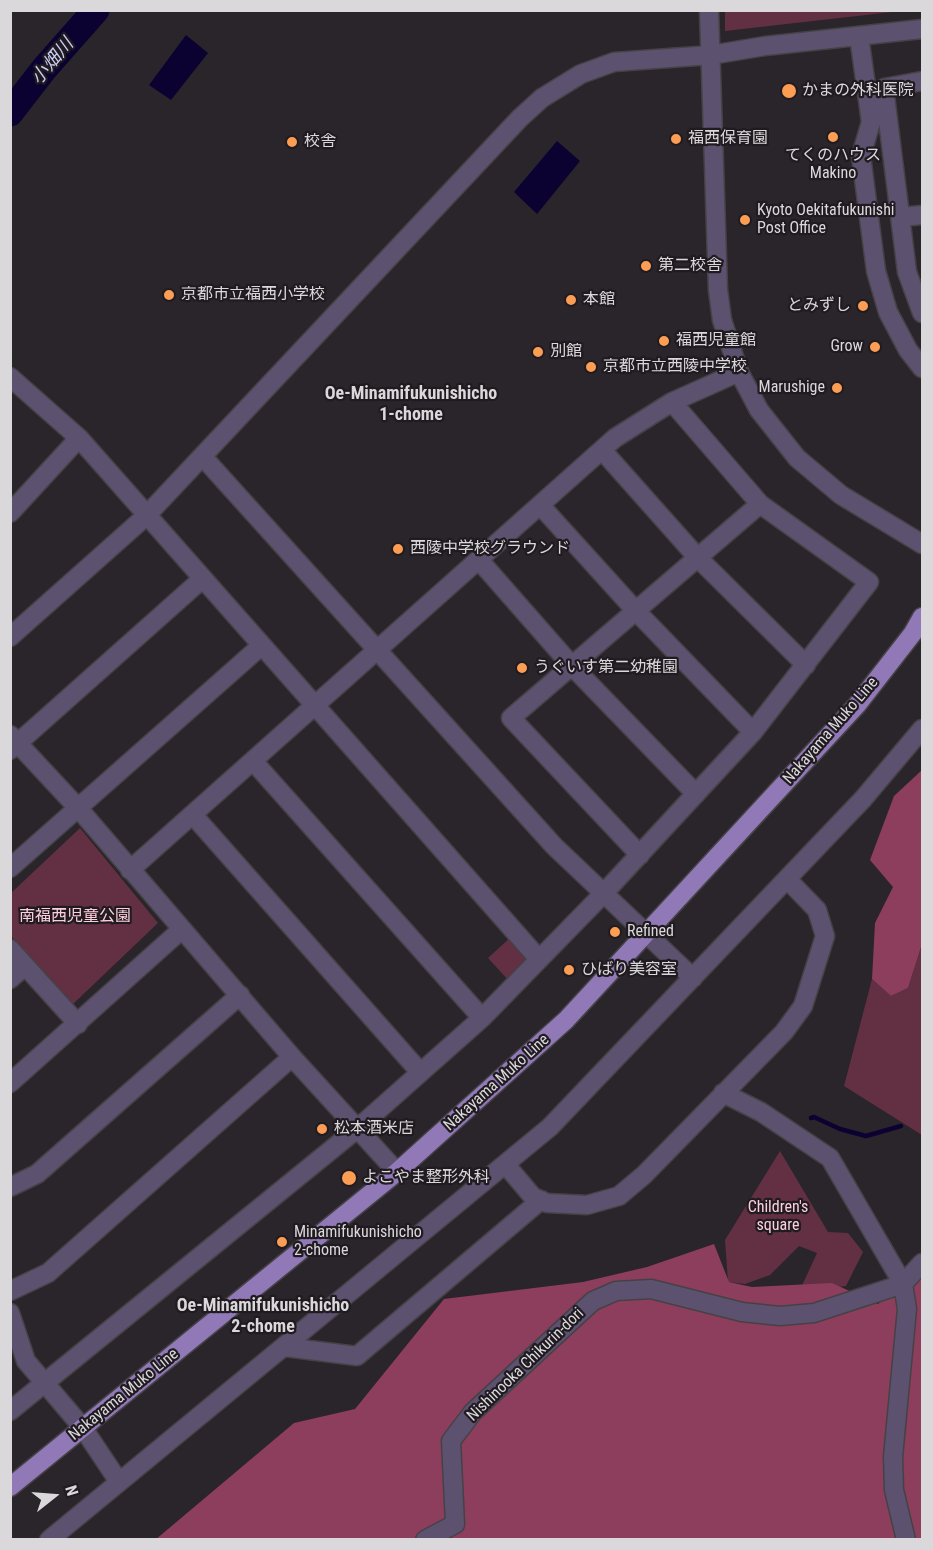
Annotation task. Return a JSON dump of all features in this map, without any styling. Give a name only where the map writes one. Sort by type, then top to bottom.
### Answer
[{"type":"main road","name":"Nakayama Muko Line","points":[[10,1487],[397,1172],[566,1020],[857,705],[913,633],[922,617]]},
{"type":"street","points":[[709,10],[718,290],[722,320],[739,372],[759,410],[797,458],[841,495],[922,544]]},
{"type":"street","points":[[10,637],[146,516],[362,285],[542,98],[581,74],[614,62],[711,55],[765,46],[922,29]]},
{"type":"street","points":[[859,36],[871,122],[861,156],[876,270],[888,312],[908,350],[922,368]]},
{"type":"street","points":[[922,81],[884,88],[907,272],[922,313]]},
{"type":"street","points":[[900,217],[922,215]]},
{"type":"street","points":[[130,870],[615,438],[672,402],[739,372]]},
{"type":"street","points":[[12,381],[79,438],[201,580],[538,958]]},
{"type":"street","points":[[10,1411],[358,1128],[482,1017],[603,894],[753,732],[868,582],[760,504],[672,402]]},
{"type":"street","points":[[10,513],[79,438]]},
{"type":"street","points":[[602,450],[698,558],[806,665]]},
{"type":"street","points":[[203,457],[554,846],[645,935],[693,978]]},
{"type":"street","points":[[640,855],[512,718],[760,504]]},
{"type":"street","points":[[540,505],[636,611],[753,732]]},
{"type":"street","points":[[479,560],[572,666],[696,794]]},
{"type":"street","points":[[201,580],[13,743],[79,809],[292,1057],[397,1172]]},
{"type":"street","points":[[10,868],[261,646]]},
{"type":"street","points":[[50,1539],[68,1531],[119,1482],[550,1127],[863,799],[922,729]]},
{"type":"street","points":[[253,761],[482,1017]]},
{"type":"street","points":[[193,815],[420,1072]]},
{"type":"street","points":[[506,1165],[533,1197],[587,1205],[619,1196],[644,1175],[784,1032],[803,1006],[825,936],[817,910],[788,879]]},
{"type":"street","points":[[10,1083],[181,930]]},
{"type":"street","points":[[10,949],[78,1024]]},
{"type":"street","points":[[10,979],[25,966]]},
{"type":"street","points":[[10,1187],[37,1174],[240,995]]},
{"type":"street","points":[[10,1291],[48,1273],[292,1057]]},
{"type":"street","points":[[723,1093],[761,1112],[830,1158],[903,1284],[907,1309],[893,1457],[894,1490],[906,1539]]},
{"type":"street","points":[[285,1347],[357,1356],[541,1200]]},
{"type":"street","name":"Nishinooka Chikurin-dori","points":[[425,1539],[457,1532],[451,1441],[473,1412],[593,1302],[616,1291],[651,1289],[742,1312],[780,1316],[814,1313],[903,1284],[922,1263]]},
{"type":"street","points":[[10,1313],[26,1361],[83,1428],[119,1482]]},
{"type":"green space","points":[[725,10],[901,10],[901,11],[725,31]]},
{"type":"green space","name":"南福西児童公園","points":[[80,828],[158,923],[72,1005],[11,936],[10,894]]},
{"type":"green space","points":[[512,936],[531,957],[508,980],[488,958]]},
{"type":"green space","points":[[922,944],[922,1135],[844,1086],[872,979],[891,996],[908,988]]},
{"type":"green space","name":"Children's square","points":[[780,1151],[828,1232],[848,1233],[863,1252],[846,1286],[799,1292],[817,1253],[799,1246],[770,1275],[745,1284],[728,1282],[725,1240]]},
{"type":"shaded area","points":[[186,35],[208,53],[171,100],[149,85]]},
{"type":"shaded area","points":[[557,141],[580,161],[537,214],[514,192]]},
{"type":"shaded area","points":[[922,770],[922,944],[908,988],[891,996],[872,979],[875,923],[893,887],[870,860],[894,796]]},
{"type":"shaded area","points":[[714,1244],[729,1282],[752,1287],[832,1283],[878,1304],[922,1270],[922,1539],[155,1540],[294,1423],[355,1409],[444,1299],[583,1282],[647,1267]]},
{"type":"waterway","name":"小畑川","points":[[10,113],[44,69],[96,10]]},
{"type":"waterway","points":[[811,1118],[814,1117],[840,1129],[866,1136],[901,1126]]},
{"type":"place","name":"かまの外科医院","points":[[789,91]]},
{"type":"place","name":"てくのハウス Makino","points":[[833,137]]},
{"type":"place","name":"福西保育園","points":[[676,139]]},
{"type":"place","name":"校舎","points":[[292,142]]},
{"type":"place","name":"Kyoto Oekitafukunishi Post Office","points":[[745,220]]},
{"type":"place","name":"第二校舎","points":[[646,266]]},
{"type":"place","name":"京都市立福西小学校","points":[[169,295]]},
{"type":"place","name":"本館","points":[[571,300]]},
{"type":"place","name":"とみずし","points":[[863,306]]},
{"type":"place","name":"福西児童館","points":[[664,341]]},
{"type":"place","name":"Grow","points":[[875,347]]},
{"type":"place","name":"別館","points":[[538,352]]},
{"type":"place","name":"京都市立西陵中学校","points":[[591,367]]},
{"type":"place","name":"Marushige","points":[[837,388]]},
{"type":"place","name":"西陵中学校グラウンド","points":[[398,549]]},
{"type":"place","name":"うぐいす第二幼稚園","points":[[522,668]]},
{"type":"place","name":"Refined","points":[[615,932]]},
{"type":"place","name":"ひばり美容室","points":[[569,970]]},
{"type":"place","name":"松本酒米店","points":[[322,1129]]},
{"type":"place","name":"よこやま整形外科","points":[[349,1178]]},
{"type":"place","name":"Minamifukunishicho 2-chome","points":[[282,1242]]},
{"type":"district","name":"Oe-Minamifukunishicho 1-chome","points":[[411,404]]},
{"type":"district","name":"Oe-Minamifukunishicho 2-chome","points":[[263,1316]]}]
